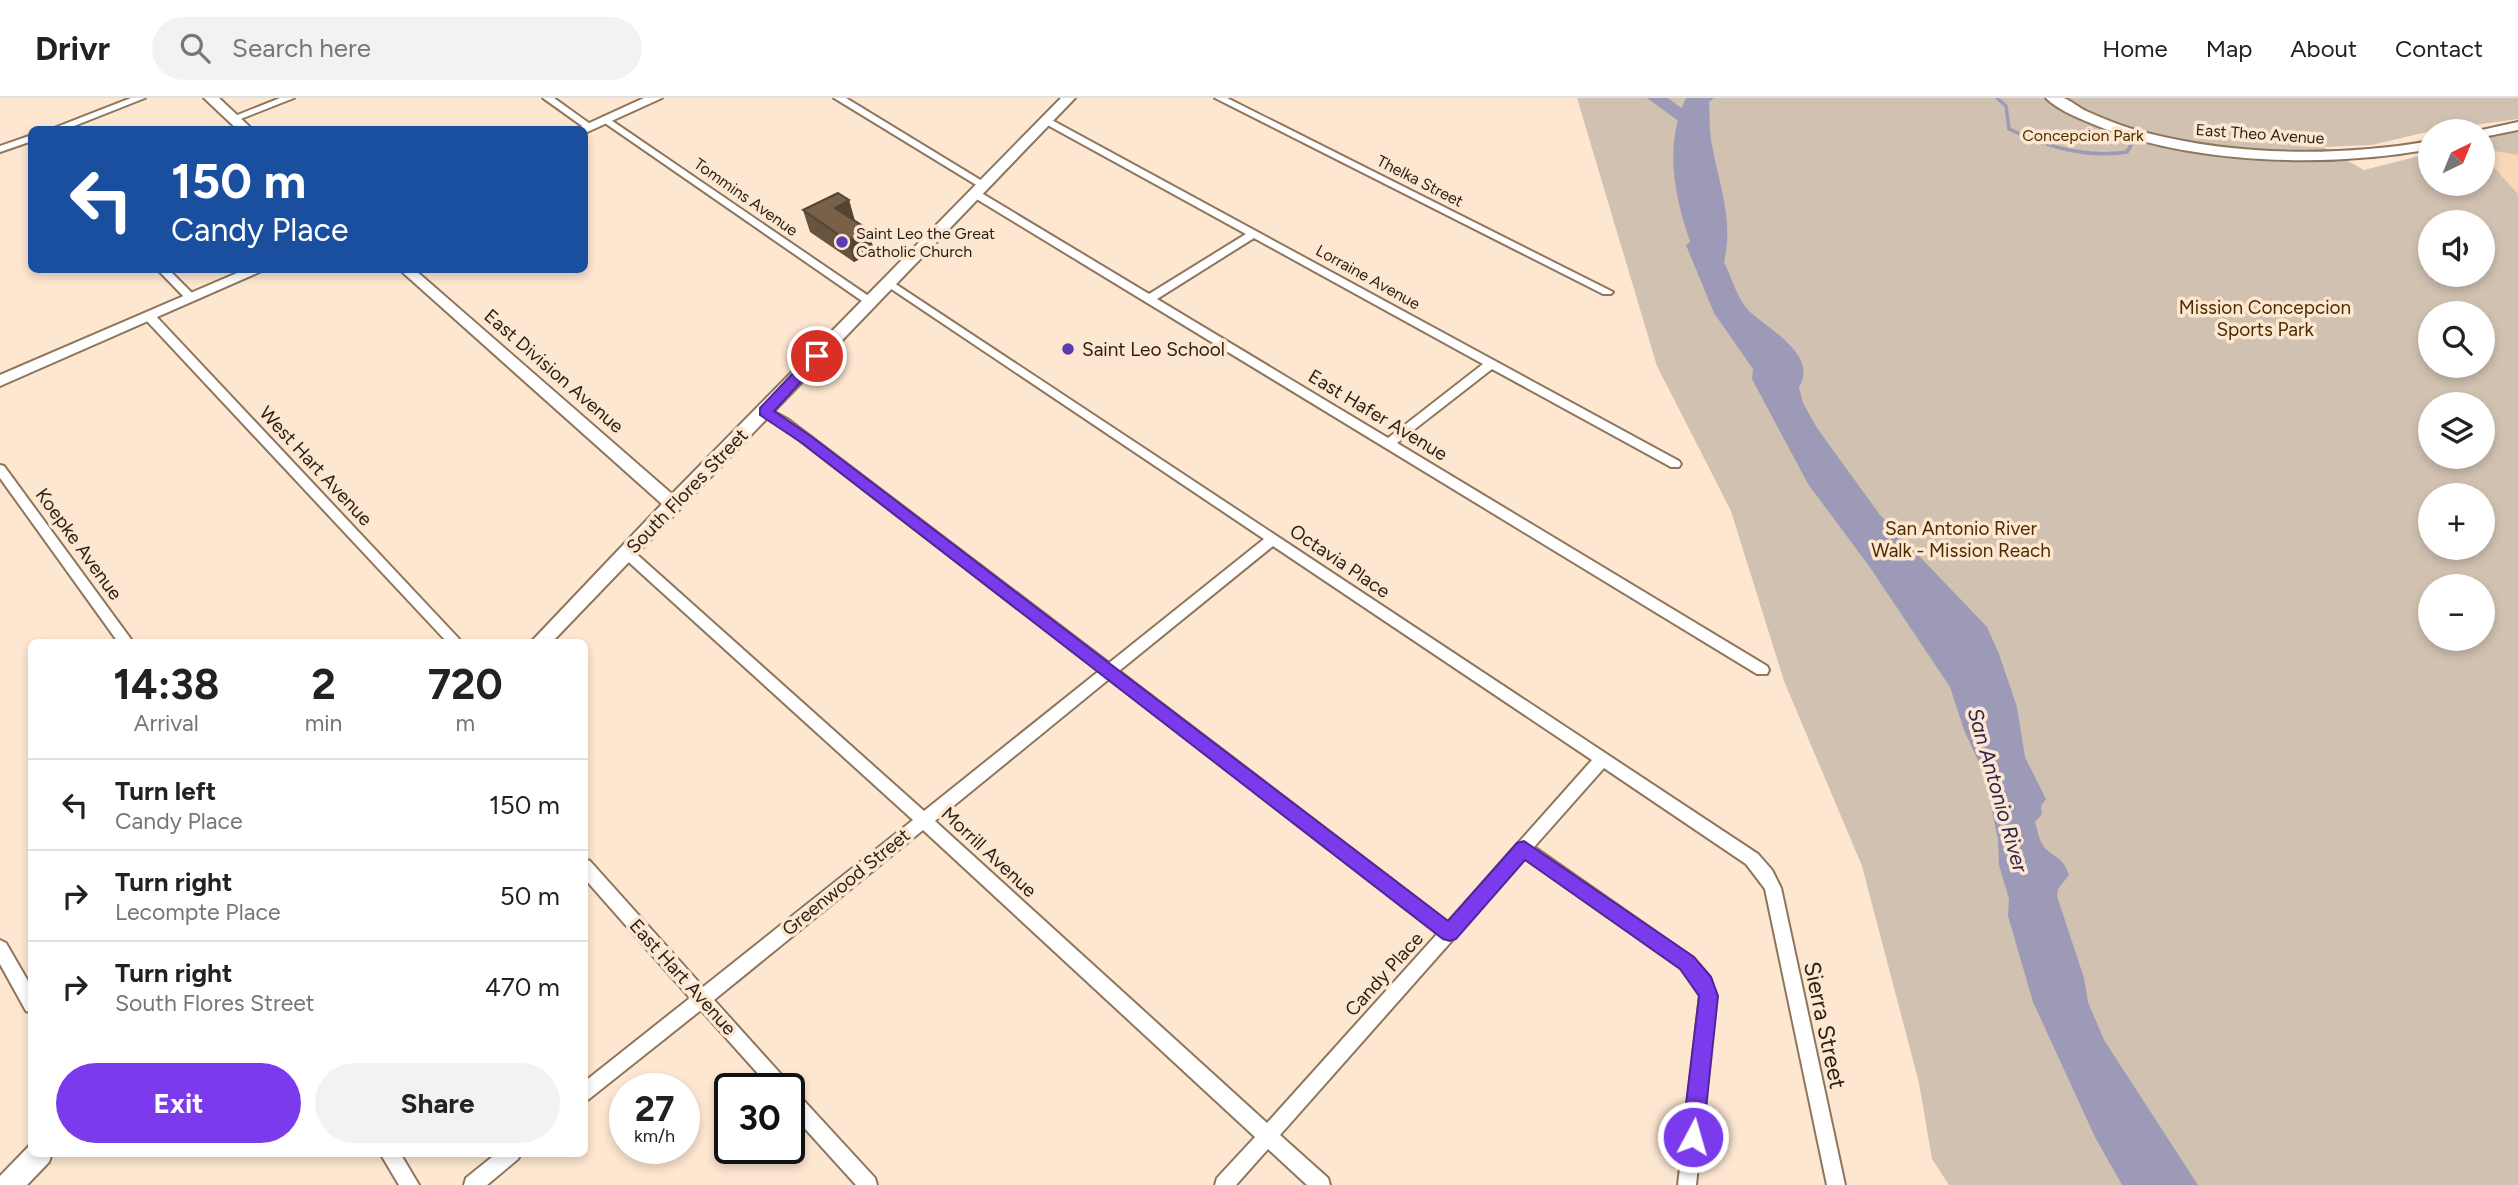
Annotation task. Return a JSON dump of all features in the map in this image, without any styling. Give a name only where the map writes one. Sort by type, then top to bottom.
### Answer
[{"type":"main road","points":[[211,98],[243,126]]},
{"type":"main road","points":[[588,126],[655,98]]},
{"type":"main road","name":"South Flores Street","points":[[543,639],[1068,98]]},
{"type":"main road","name":"East Theo Avenue","points":[[2053,98],[2109,126],[2161,142],[2205,150],[2371,155],[2418,147]]},
{"type":"main road","points":[[2496,130],[2518,126]]},
{"type":"main road","points":[[0,381],[249,273]]},
{"type":"main road","name":"East Division Avenue","points":[[410,273],[674,505]]},
{"type":"main road","points":[[9,1185],[36,1157]]},
{"type":"street","points":[[65,126],[140,98]]},
{"type":"street","points":[[234,118],[289,98]]},
{"type":"street","points":[[548,98],[582,126]]},
{"type":"street","name":"East Hafer Avenue","points":[[839,98],[1149,299],[1762,670]]},
{"type":"street","name":"Thelka Street","points":[[1220,98],[1607,292]]},
{"type":"street","name":"Tommins Avenue","points":[[605,119],[869,301]]},
{"type":"street","name":"Lorraine Avenue","points":[[1045,120],[1675,464]]},
{"type":"street","points":[[0,149],[28,139]]},
{"type":"street","points":[[1149,299],[1255,233]]},
{"type":"street","points":[[166,273],[191,298]]},
{"type":"street","name":"Octavia Place","points":[[888,282],[1752,859],[1766,875]]},
{"type":"street","name":"West Hart Avenue","points":[[149,316],[452,639]]},
{"type":"street","points":[[1388,444],[1492,363]]},
{"type":"street","points":[[765,412],[785,424],[1450,933]]},
{"type":"street","name":"Koepke Avenue","points":[[0,469],[124,639]]},
{"type":"street","name":"Greenwood Street","points":[[588,1091],[1273,539]]},
{"type":"street","name":"Morrill Avenue","points":[[627,553],[1321,1185]]},
{"type":"street","name":"Candy Place","points":[[1224,1185],[1602,759]]},
{"type":"street","points":[[1524,849],[1687,963],[1704,983],[1708,996],[1687,1185]]},
{"type":"street","name":"East Hart Avenue","points":[[588,870],[769,1073]]},
{"type":"street","name":"Sierra Street","points":[[1766,875],[1773,888],[1836,1185]]},
{"type":"street","points":[[0,948],[28,998]]},
{"type":"street","points":[[805,1115],[868,1185]]},
{"type":"street","points":[[392,1157],[410,1185]]},
{"type":"street","points":[[473,1185],[507,1157]]},
{"type":"shaded area","points":[[2496,151],[2518,155],[2518,194],[2496,169]]},
{"type":"green space","points":[[1577,98],[2518,98],[2518,119],[2496,122],[2496,119],[2418,119],[2418,134],[2372,145],[2323,147],[2364,170],[2418,156],[2418,196],[2496,196],[2496,169],[2518,194],[2518,1185],[1949,1185],[1932,1159],[1919,1083],[1862,866],[1784,681],[1731,511],[1657,366]]},
{"type":"green space","points":[[2518,132],[2518,155],[2496,151],[2496,136]]},
{"type":"water","name":"San Antonio River","points":[[1686,98],[1714,98],[1709,102],[1710,129],[1726,218],[1727,247],[1724,262],[1741,301],[1797,353],[1802,364],[1803,375],[1799,387],[1803,403],[1817,428],[1880,515],[1987,627],[2017,707],[2025,757],[2046,799],[2041,806],[2042,814],[2035,822],[2039,836],[2045,848],[2060,860],[2069,875],[2058,889],[2057,896],[2084,978],[2088,1002],[2104,1040],[2198,1185],[2122,1185],[2095,1137],[2033,1002],[2008,916],[2009,899],[1999,865],[1998,840],[1985,776],[1964,730],[1950,687],[1869,566],[1808,484],[1752,379],[1753,369],[1714,313],[1686,245],[1690,242],[1676,188],[1673,152],[1679,116]]},
{"type":"building","points":[[838,193],[849,200],[835,208],[869,230],[848,241],[803,210]]},
{"type":"waterway","points":[[1656,98],[1698,127]]},
{"type":"waterway","points":[[1997,98],[2006,106],[2009,129],[2052,146],[2081,152],[2111,153],[2127,152],[2133,142]]},
{"type":"place","name":"Saint Leo the Great Catholic Church","points":[[842,242]]},
{"type":"place","name":"Saint Leo School","points":[[1068,349]]},
{"type":"route","points":[[817,356],[765,412],[807,440],[1450,933],[1524,849],[1687,963],[1704,983],[1708,996],[1693,1137]]},
{"type":"park label","name":"Concepcion Park","points":[[2083,135]]},
{"type":"park label","name":"Mission Concepcion Sports Park","points":[[2265,318]]},
{"type":"park label","name":"San Antonio River Walk - Mission Reach","points":[[1961,539]]}]
